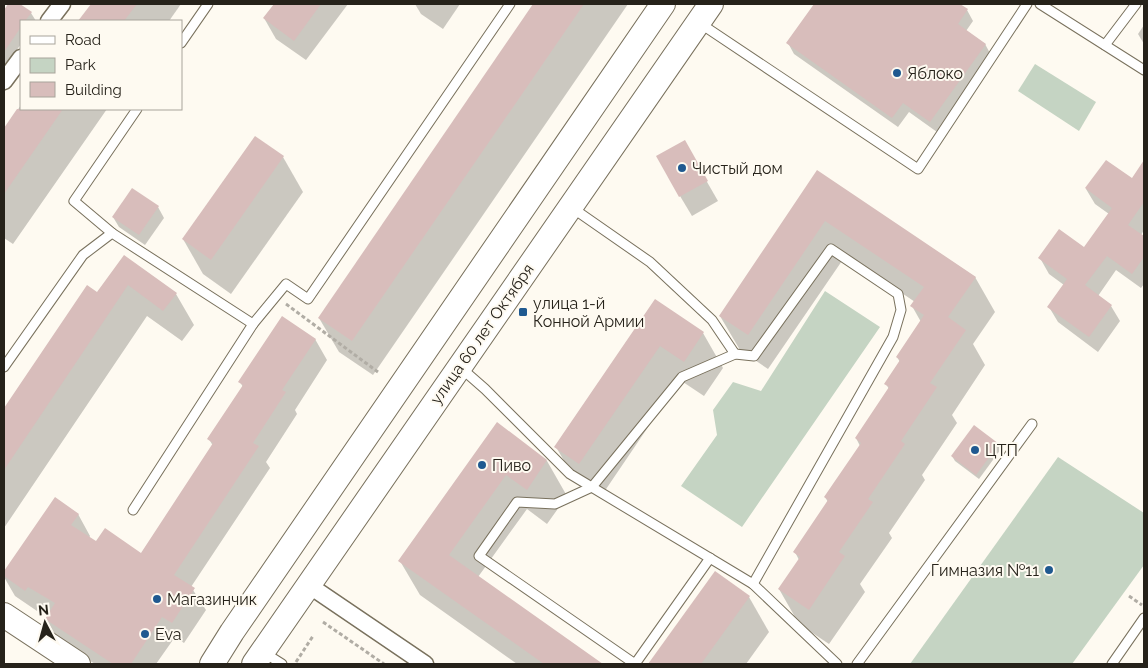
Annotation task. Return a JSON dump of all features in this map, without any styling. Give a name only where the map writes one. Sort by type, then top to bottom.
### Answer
[{"type":"main road","points":[[212,664],[232,632],[662,4]]},
{"type":"main road","name":"улица 60 лет Октября","points":[[266,660],[310,586],[704,13]]},
{"type":"main road","points":[[476,278],[505,300]]},
{"type":"main road","points":[[4,615],[78,664]]},
{"type":"street","points":[[50,20],[62,4]]},
{"type":"street","points":[[4,81],[20,59]]},
{"type":"street","points":[[310,586],[426,664]]},
{"type":"lane","points":[[182,42],[208,4]]},
{"type":"lane","points":[[133,510],[253,324],[286,284],[308,299],[510,4]]},
{"type":"lane","points":[[704,13],[918,169],[1027,4]]},
{"type":"lane","points":[[1040,4],[1144,70]]},
{"type":"lane","points":[[1105,45],[1136,4]]},
{"type":"lane","points":[[136,110],[74,201],[112,233],[253,324]]},
{"type":"lane","points":[[571,207],[650,262],[712,320],[735,354]]},
{"type":"lane","points":[[4,367],[83,256],[112,233]]},
{"type":"lane","points":[[710,558],[636,664],[480,556],[516,502],[555,504],[592,487],[682,377],[735,354],[754,356],[831,249],[898,294],[901,310],[893,337],[753,584]]},
{"type":"lane","points":[[459,367],[485,389],[570,474],[753,584],[837,664]]},
{"type":"lane","points":[[857,664],[1032,424]]},
{"type":"lane","points":[[1112,664],[1144,618]]},
{"type":"path","points":[[276,296],[378,372]]},
{"type":"path","points":[[1129,596],[1144,606]]},
{"type":"path","points":[[323,622],[384,664]]},
{"type":"path","points":[[295,664],[314,636]]},
{"type":"green space","points":[[1035,64],[1096,102],[1079,131],[1018,91]]},
{"type":"green space","points":[[825,291],[880,327],[742,527],[681,486],[717,435],[713,410],[733,382],[761,391]]},
{"type":"green space","name":"Гимназия №11","points":[[1058,457],[1144,513],[1144,565],[1072,664],[910,664]]},
{"type":"building","points":[[8,4],[20,4],[32,12],[26,20],[20,20],[20,28],[4,52],[4,10]]},
{"type":"building","points":[[91,4],[137,4],[125,20],[79,20]]},
{"type":"building","points":[[274,4],[321,4],[294,41],[263,18]]},
{"type":"building","points":[[533,4],[584,4],[352,341],[318,318]]},
{"type":"building","name":"Яблоко","points":[[814,4],[960,4],[968,9],[958,24],[986,44],[930,122],[903,103],[892,118],[786,43]]},
{"type":"building","points":[[17,109],[62,110],[4,194],[4,128]]},
{"type":"building","points":[[255,136],[284,156],[211,260],[182,239]]},
{"type":"building","name":"Чистый дом","points":[[685,140],[708,181],[679,197],[656,156]]},
{"type":"building","points":[[1106,160],[1132,178],[1144,160],[1144,202],[1128,225],[1144,236],[1144,257],[1132,274],[1107,256],[1085,285],[1112,305],[1089,337],[1047,307],[1067,279],[1038,258],[1059,229],[1084,247],[1112,208],[1085,188]]},
{"type":"building","points":[[817,170],[976,277],[948,317],[966,330],[930,383],[937,387],[901,441],[905,444],[868,499],[873,502],[839,552],[845,556],[809,610],[778,589],[800,557],[793,552],[828,500],[824,497],[861,443],[855,438],[889,387],[884,384],[900,360],[896,357],[924,315],[910,306],[924,287],[825,221],[748,335],[719,316]]},
{"type":"building","points":[[132,188],[159,206],[139,235],[112,217]]},
{"type":"building","points":[[124,255],[177,293],[163,311],[128,285],[4,470],[4,408],[87,285],[97,292]]},
{"type":"building","points":[[655,299],[704,332],[684,362],[660,346],[579,464],[554,447]]},
{"type":"building","points":[[282,316],[316,339],[282,390],[286,392],[253,443],[259,446],[174,575],[195,588],[172,623],[162,617],[131,664],[113,664],[45,619],[55,603],[28,587],[25,591],[4,576],[4,571],[55,497],[79,514],[71,525],[96,541],[105,528],[141,553],[213,443],[207,439],[243,385],[238,382]]},
{"type":"building","points":[[497,422],[547,460],[527,490],[506,475],[449,555],[603,664],[544,664],[398,561]]},
{"type":"building","name":"ЦТП","points":[[974,425],[999,444],[976,475],[951,456]]},
{"type":"building","points":[[715,571],[750,596],[701,664],[648,664]]},
{"type":"place","name":"Яблоко","points":[[897,73]]},
{"type":"place","name":"Чистый дом","points":[[682,168]]},
{"type":"place","name":"улица 1-й Конной Армии","points":[[523,312]]},
{"type":"place","name":"ЦТП","points":[[975,450]]},
{"type":"place","name":"Пиво","points":[[482,465]]},
{"type":"place","name":"Гимназия №11","points":[[1049,570]]},
{"type":"place","name":"Магазинчик","points":[[157,599]]},
{"type":"place","name":"Eva","points":[[145,634]]}]
